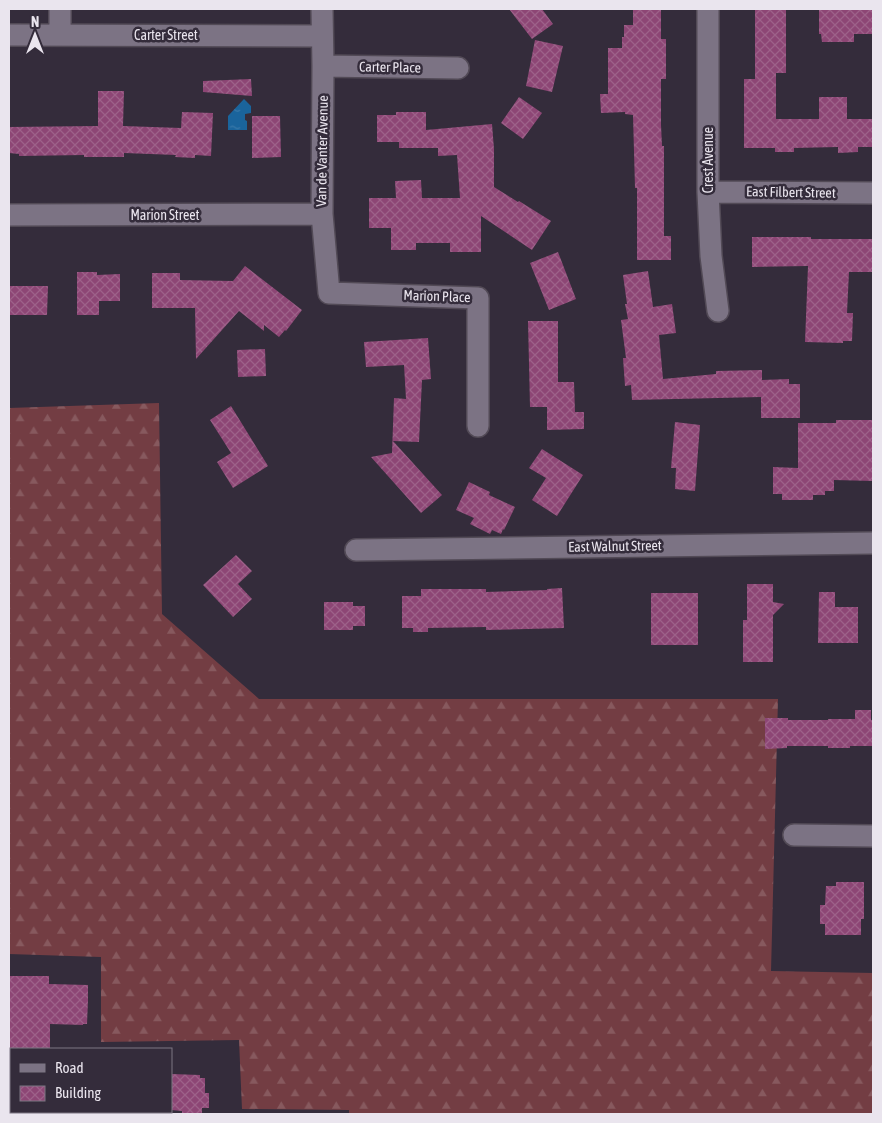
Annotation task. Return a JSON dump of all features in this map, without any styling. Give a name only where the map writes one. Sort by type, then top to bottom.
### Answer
[{"type":"street","points":[[60,9],[60,34]]},
{"type":"street","name":"Van de Vanter Avenue","points":[[322,9],[322,214],[329,293]]},
{"type":"street","name":"Crest Avenue","points":[[708,9],[708,192],[711,256],[718,311]]},
{"type":"street","name":"Carter Street","points":[[9,35],[322,36]]},
{"type":"street","name":"Carter Place","points":[[323,66],[458,68]]},
{"type":"street","name":"East Filbert Street","points":[[708,192],[873,193]]},
{"type":"street","name":"Marion Street","points":[[9,215],[322,214]]},
{"type":"street","name":"Marion Place","points":[[329,293],[478,298],[478,426]]},
{"type":"street","name":"East Walnut Street","points":[[356,550],[873,543]]},
{"type":"street","points":[[794,835],[873,836]]},
{"type":"green space","points":[[159,403],[162,614],[259,699],[778,699],[771,971],[873,973],[873,1114],[349,1114],[349,1110],[242,1109],[239,1040],[101,1042],[101,957],[9,954],[9,408]]},
{"type":"water","points":[[244,99],[251,106],[251,113],[245,114],[247,130],[228,130],[228,116]]},
{"type":"building","points":[[509,9],[542,9],[553,24],[532,39]]},
{"type":"building","points":[[633,9],[661,9],[661,39],[666,39],[666,79],[661,79],[661,125],[662,146],[664,146],[664,236],[671,236],[671,260],[637,260],[637,188],[635,188],[633,115],[625,114],[625,112],[601,113],[600,94],[608,94],[608,48],[622,48],[624,25],[633,25]]},
{"type":"building","points":[[755,9],[786,9],[786,73],[776,73],[776,119],[819,119],[819,97],[847,97],[847,119],[873,119],[873,147],[858,147],[858,152],[838,153],[838,147],[794,148],[794,152],[775,152],[775,148],[744,148],[744,79],[755,79]]},
{"type":"building","points":[[819,9],[873,9],[873,34],[854,34],[854,42],[822,42],[821,34],[819,34]]},
{"type":"building","points":[[535,40],[563,46],[552,92],[526,86]]},
{"type":"building","points":[[251,79],[252,96],[203,92],[203,81]]},
{"type":"building","points":[[98,91],[124,91],[123,126],[181,128],[182,112],[213,113],[211,156],[195,155],[195,158],[175,157],[176,155],[124,153],[124,157],[84,157],[84,155],[19,156],[19,154],[9,153],[9,127],[98,126]]},
{"type":"building","points":[[519,97],[542,113],[523,139],[501,123]]},
{"type":"building","points":[[396,112],[426,112],[426,130],[492,124],[494,187],[551,221],[532,250],[481,216],[481,252],[450,252],[450,243],[416,243],[416,250],[391,250],[391,228],[369,228],[369,198],[396,198],[395,181],[421,180],[422,198],[460,198],[457,155],[438,156],[438,148],[399,148],[399,142],[377,142],[377,115],[396,115]]},
{"type":"building","points":[[252,116],[280,116],[281,157],[252,158]]},
{"type":"building","points":[[752,237],[873,239],[873,272],[849,272],[847,313],[853,313],[852,341],[843,341],[843,343],[805,342],[808,266],[752,267]]},
{"type":"building","points":[[558,252],[576,299],[549,310],[530,263]]},
{"type":"building","points":[[245,266],[302,310],[279,337],[264,325],[264,331],[239,311],[196,359],[195,308],[152,308],[152,273],[180,273],[180,280],[233,281]]},
{"type":"building","points":[[648,271],[653,307],[672,304],[676,333],[659,335],[663,379],[716,374],[716,371],[762,370],[762,380],[789,379],[789,384],[800,384],[800,418],[761,418],[761,397],[632,400],[631,385],[625,386],[623,358],[626,358],[621,320],[628,319],[623,275]]},
{"type":"building","points":[[77,272],[97,272],[97,275],[120,274],[120,301],[99,301],[99,315],[77,315]]},
{"type":"building","points":[[9,286],[48,286],[47,315],[9,315]]},
{"type":"building","points":[[528,321],[558,321],[558,382],[574,382],[575,412],[584,412],[584,429],[547,430],[547,407],[530,407]]},
{"type":"building","points":[[428,338],[431,379],[422,380],[419,442],[393,441],[442,495],[421,513],[371,457],[392,453],[394,398],[406,399],[404,365],[366,367],[364,342]]},
{"type":"building","points":[[265,349],[266,376],[238,377],[237,350]]},
{"type":"building","points":[[231,406],[268,466],[233,488],[217,462],[231,453],[210,420]]},
{"type":"building","points":[[836,420],[873,420],[873,481],[834,480],[834,491],[825,491],[825,495],[813,495],[813,500],[782,500],[782,494],[773,494],[773,467],[798,468],[798,423],[836,423]]},
{"type":"building","points":[[675,422],[700,425],[695,491],[675,489],[676,468],[671,468]]},
{"type":"building","points":[[542,449],[583,475],[557,516],[532,500],[546,478],[529,468]]},
{"type":"building","points":[[469,482],[490,492],[489,495],[515,507],[501,534],[492,530],[490,534],[470,524],[474,518],[456,510]]},
{"type":"building","points":[[236,555],[252,571],[238,584],[252,599],[233,617],[203,585]]},
{"type":"building","points":[[747,584],[773,584],[773,602],[784,604],[773,615],[773,662],[743,662],[743,620],[747,620]]},
{"type":"building","points":[[562,588],[564,628],[486,630],[486,627],[428,628],[428,632],[413,632],[413,628],[402,628],[402,596],[421,596],[421,589],[486,589],[486,592]]},
{"type":"building","points":[[819,592],[835,592],[835,607],[858,607],[858,643],[818,643]]},
{"type":"building","points":[[651,593],[698,593],[698,645],[651,645]]},
{"type":"building","points":[[324,602],[353,602],[353,606],[365,606],[365,626],[353,626],[353,630],[324,630]]},
{"type":"building","points":[[855,710],[871,710],[873,746],[828,748],[828,746],[787,746],[787,748],[765,749],[765,718],[788,718],[788,720],[855,719]]},
{"type":"building","points":[[836,882],[864,882],[864,919],[861,919],[861,935],[825,935],[825,924],[820,924],[820,905],[825,905],[826,886],[836,886]]},
{"type":"building","points":[[9,976],[49,976],[49,984],[88,985],[87,1024],[50,1024],[50,1048],[9,1049]]},
{"type":"building","points":[[172,1074],[200,1075],[200,1078],[205,1078],[205,1093],[209,1093],[209,1108],[202,1108],[202,1114],[182,1114],[182,1111],[172,1110]]}]
